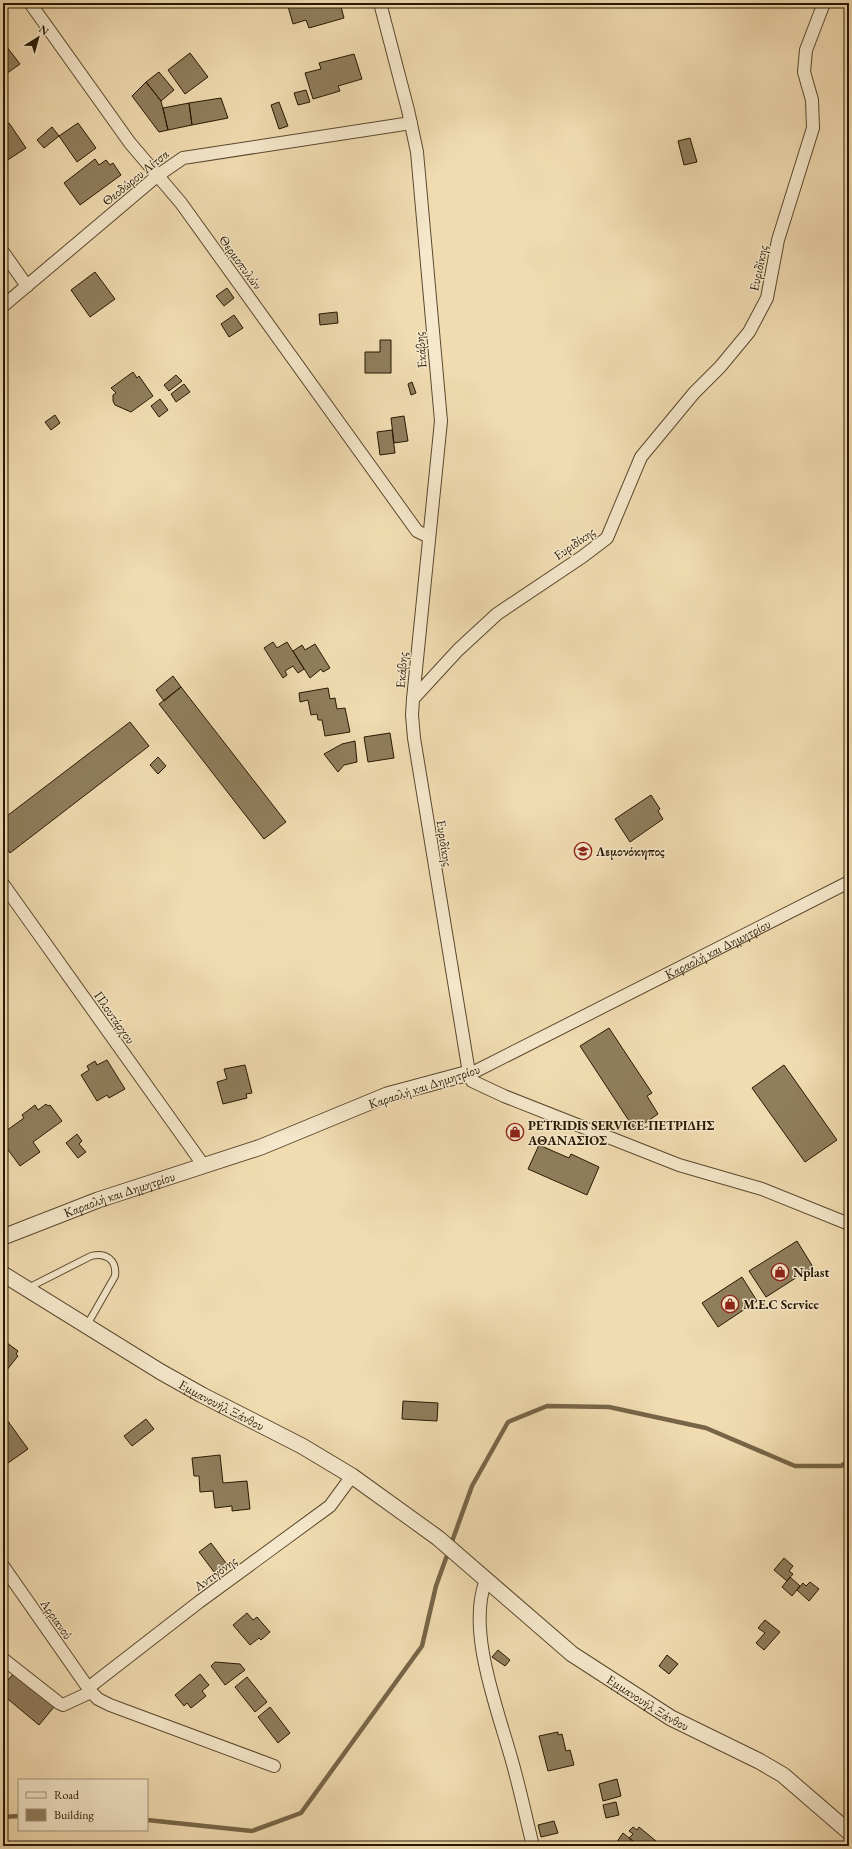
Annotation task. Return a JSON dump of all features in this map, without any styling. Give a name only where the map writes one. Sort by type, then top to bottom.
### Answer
[{"type":"street","name":"Θερμοπυλών","points":[[30,3],[116,124],[157,176],[181,203],[417,531],[429,537]]},
{"type":"street","name":"Εκάβης","points":[[380,3],[417,152],[441,421],[413,699]]},
{"type":"street","name":"Ευριδίκης","points":[[469,1073],[414,738],[412,715],[413,699],[458,650],[497,614],[582,557],[607,538],[641,457],[694,393],[720,367],[749,332],[766,298],[778,240],[813,128],[812,100],[804,72],[806,50],[824,3]]},
{"type":"street","name":"Θεοδώρου Λίτσα","points":[[3,306],[157,176],[183,158],[411,123]]},
{"type":"street","points":[[3,252],[27,286]]},
{"type":"street","name":"Καραολή και Δημητρίου","points":[[3,1236],[98,1200],[267,1145],[387,1096],[476,1071],[849,882]]},
{"type":"street","name":"Πλουτάρχου","points":[[3,884],[204,1166]]},
{"type":"street","points":[[469,1073],[472,1081],[504,1096],[679,1165],[762,1189],[849,1224]]},
{"type":"street","name":"Εμμανουήλ Ξάνθου","points":[[3,1274],[87,1327],[202,1395],[302,1446],[352,1476],[438,1538],[572,1654],[671,1718],[760,1761],[783,1775],[849,1832]]},
{"type":"street","name":"Αντιγόνης","points":[[3,1659],[60,1703],[63,1704],[90,1690],[199,1602],[330,1506],[352,1476]]},
{"type":"street","name":"Αρριανού","points":[[3,1566],[90,1690],[98,1699],[110,1705],[274,1766]]},
{"type":"street","points":[[486,1580],[479,1610],[485,1665],[512,1762],[533,1846]]},
{"type":"lane","points":[[27,1289],[91,1256],[98,1254],[106,1256],[112,1261],[116,1268],[115,1276],[87,1327]]},
{"type":"building","points":[[287,3],[340,3],[344,18],[309,28],[306,20],[293,24]]},
{"type":"building","points":[[3,42],[20,64],[3,76]]},
{"type":"building","points":[[190,53],[208,77],[185,94],[168,70]]},
{"type":"building","points":[[354,54],[362,79],[338,86],[340,91],[313,99],[305,73],[321,69],[319,63]]},
{"type":"building","points":[[159,72],[174,90],[161,101],[146,82]]},
{"type":"building","points":[[146,82],[161,101],[168,130],[159,132],[132,96]]},
{"type":"building","points":[[306,90],[310,102],[298,105],[294,93]]},
{"type":"building","points":[[221,98],[228,118],[192,125],[189,103]]},
{"type":"building","points":[[279,102],[288,126],[279,129],[271,105]]},
{"type":"building","points":[[189,103],[192,125],[168,130],[163,108]]},
{"type":"building","points":[[9,123],[26,148],[3,163],[3,127]]},
{"type":"building","points":[[78,123],[96,148],[77,162],[59,136]]},
{"type":"building","points":[[52,127],[59,136],[44,148],[37,140]]},
{"type":"building","points":[[690,138],[697,162],[684,165],[678,141]]},
{"type":"building","points":[[95,159],[99,165],[106,160],[110,165],[113,163],[121,175],[80,205],[64,183]]},
{"type":"building","points":[[95,272],[115,299],[90,317],[71,290]]},
{"type":"building","points":[[227,288],[234,298],[224,306],[216,296]]},
{"type":"building","points":[[337,312],[338,323],[320,325],[319,314]]},
{"type":"building","points":[[234,315],[243,328],[229,337],[221,324]]},
{"type":"building","points":[[380,340],[391,340],[391,373],[365,373],[365,352],[380,352]]},
{"type":"building","points":[[133,372],[137,378],[139,376],[153,396],[131,412],[115,405],[113,395],[116,393],[111,388]]},
{"type":"building","points":[[176,375],[182,381],[169,391],[164,385]]},
{"type":"building","points":[[412,382],[416,393],[411,395],[408,384]]},
{"type":"building","points":[[184,384],[190,392],[176,402],[171,394]]},
{"type":"building","points":[[160,399],[168,410],[159,417],[151,406]]},
{"type":"building","points":[[55,415],[60,423],[51,430],[45,422]]},
{"type":"building","points":[[404,416],[408,441],[394,443],[391,418]]},
{"type":"building","points":[[392,430],[395,453],[380,455],[377,432]]},
{"type":"building","points":[[273,642],[277,648],[287,642],[304,669],[298,673],[293,666],[285,671],[287,675],[283,678],[264,648]]},
{"type":"building","points":[[315,644],[330,668],[323,672],[321,669],[310,678],[293,651],[302,645],[305,650]]},
{"type":"building","points":[[173,676],[181,687],[164,701],[156,690]]},
{"type":"building","points":[[181,687],[286,822],[264,839],[159,704]]},
{"type":"building","points":[[328,688],[330,699],[335,698],[337,709],[345,708],[350,732],[325,736],[322,720],[318,720],[317,714],[311,715],[308,700],[300,702],[299,693]]},
{"type":"building","points":[[130,722],[149,746],[10,853],[3,843],[3,819]]},
{"type":"building","points":[[390,733],[394,758],[368,762],[364,737]]},
{"type":"building","points":[[355,741],[357,762],[344,765],[338,772],[324,754],[342,744]]},
{"type":"building","points":[[158,757],[166,766],[158,774],[150,765]]},
{"type":"building","points":[[651,795],[660,809],[658,811],[663,819],[630,842],[615,819]]},
{"type":"building","points":[[609,1028],[652,1093],[647,1096],[658,1114],[635,1130],[580,1046]]},
{"type":"building","points":[[107,1060],[125,1089],[109,1098],[107,1095],[97,1101],[81,1075],[89,1070],[87,1066],[95,1061],[97,1065]]},
{"type":"building","points":[[245,1065],[252,1093],[246,1094],[247,1098],[223,1104],[217,1082],[227,1079],[224,1069]]},
{"type":"building","points":[[784,1065],[837,1140],[805,1162],[752,1088]]},
{"type":"building","points":[[46,1104],[48,1106],[50,1105],[62,1121],[33,1142],[40,1152],[20,1166],[3,1143],[3,1133],[24,1118],[22,1115],[35,1105],[38,1110]]},
{"type":"building","points":[[77,1134],[82,1141],[79,1144],[86,1152],[78,1158],[66,1143]]},
{"type":"building","points":[[539,1145],[569,1158],[571,1154],[599,1167],[587,1195],[528,1169]]},
{"type":"building","points":[[797,1241],[813,1267],[766,1297],[749,1271]]},
{"type":"building","points":[[742,1277],[757,1301],[718,1327],[702,1303]]},
{"type":"building","points":[[3,1340],[18,1351],[16,1354],[18,1356],[6,1371],[5,1370],[3,1372]]},
{"type":"building","points":[[403,1401],[438,1403],[437,1421],[402,1419]]},
{"type":"building","points":[[146,1419],[154,1429],[132,1446],[124,1436]]},
{"type":"building","points":[[7,1420],[28,1449],[8,1463],[3,1456],[3,1443],[6,1440],[3,1436],[3,1423]]},
{"type":"building","points":[[220,1455],[223,1483],[247,1481],[250,1509],[232,1511],[232,1506],[215,1508],[213,1491],[200,1492],[199,1476],[194,1476],[192,1458]]},
{"type":"building","points":[[211,1543],[226,1563],[214,1572],[199,1552]]},
{"type":"building","points":[[784,1558],[793,1566],[789,1571],[793,1574],[787,1581],[774,1570]]},
{"type":"building","points":[[790,1577],[800,1586],[792,1596],[782,1587]]},
{"type":"building","points":[[810,1582],[819,1589],[809,1601],[797,1590],[803,1583],[806,1586]]},
{"type":"building","points":[[247,1613],[253,1620],[257,1617],[270,1632],[261,1640],[259,1638],[250,1645],[233,1625]]},
{"type":"building","points":[[765,1620],[780,1632],[764,1650],[756,1643],[765,1633],[758,1628]]},
{"type":"building","points":[[498,1650],[510,1660],[505,1666],[492,1657]]},
{"type":"building","points":[[667,1655],[678,1664],[669,1674],[659,1666]]},
{"type":"building","points":[[215,1662],[240,1664],[245,1670],[225,1685],[211,1666]]},
{"type":"building","points":[[14,1673],[54,1707],[39,1725],[3,1695],[3,1686]]},
{"type":"building","points":[[200,1674],[209,1685],[202,1691],[206,1696],[191,1708],[187,1703],[184,1706],[175,1695]]},
{"type":"building","points":[[247,1677],[267,1702],[255,1712],[235,1687]]},
{"type":"building","points":[[270,1707],[290,1733],[278,1743],[258,1717]]},
{"type":"building","points":[[558,1732],[558,1735],[562,1734],[566,1751],[570,1750],[574,1765],[548,1771],[539,1736]]},
{"type":"building","points":[[617,1779],[621,1796],[603,1801],[599,1784]]},
{"type":"building","points":[[616,1802],[619,1815],[606,1818],[603,1805]]},
{"type":"building","points":[[554,1821],[558,1833],[541,1837],[538,1825]]},
{"type":"building","points":[[633,1827],[637,1830],[639,1827],[656,1841],[652,1846],[644,1844],[639,1846],[629,1838],[633,1834],[629,1831]]},
{"type":"building","points":[[623,1833],[629,1838],[639,1846],[614,1846]]},
{"type":"waterway","points":[[148,1820],[252,1831],[301,1813],[422,1646],[436,1586],[472,1486],[508,1422],[547,1406],[609,1407],[706,1428],[795,1466],[841,1466],[849,1461]]},
{"type":"waterway","points":[[3,1817],[18,1816]]},
{"type":"place","name":"Λεμονόκηπος","points":[[583,851]]},
{"type":"place","name":"PETRIDIS SERVICE-ΠΕΤΡΙΔΗΣ ΑΘΑΝΑΣΙΟΣ","points":[[515,1132]]},
{"type":"place","name":"Nplast","points":[[780,1272]]},
{"type":"place","name":"M.E.C Service","points":[[730,1304]]}]
